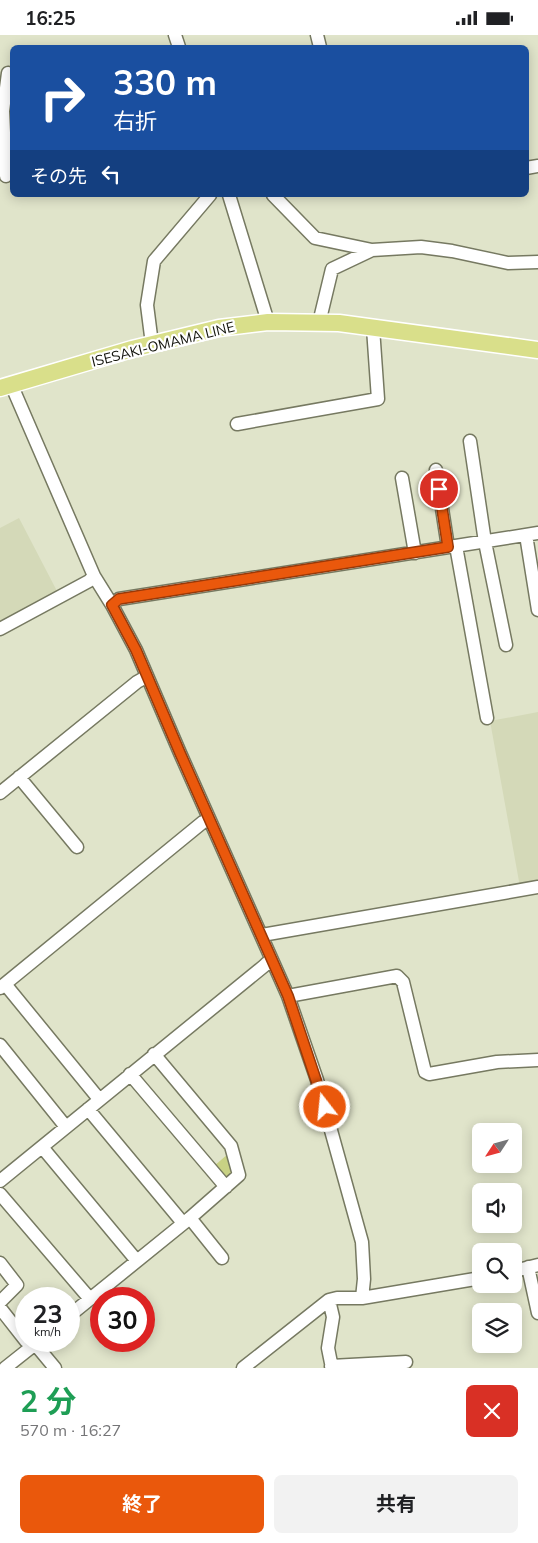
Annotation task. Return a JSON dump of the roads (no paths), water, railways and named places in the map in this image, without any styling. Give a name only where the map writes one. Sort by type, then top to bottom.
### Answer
[{"type":"main road","name":"ISESAKI-OMAMA LINE","points":[[5,386],[219,327],[268,322],[339,323],[538,350]]},
{"type":"street","points":[[6,176],[3,111],[7,73]]},
{"type":"street","points":[[152,344],[147,305],[154,261],[208,197]]},
{"type":"street","points":[[230,197],[268,322]]},
{"type":"street","points":[[275,197],[315,238],[372,250],[421,247],[452,251],[508,263],[538,262]]},
{"type":"street","points":[[319,323],[332,269],[372,250]]},
{"type":"street","points":[[237,424],[378,399],[372,327]]},
{"type":"street","points":[[5,386],[94,576],[136,650],[146,677],[288,996],[317,1080],[362,1242],[364,1270],[362,1298]]},
{"type":"street","points":[[470,441],[485,542],[506,645]]},
{"type":"street","points":[[436,470],[487,718]]},
{"type":"street","points":[[402,478],[415,553]]},
{"type":"street","points":[[112,605],[119,599],[532,534],[538,610]]},
{"type":"street","points":[[0,629],[89,581],[94,576]]},
{"type":"street","points":[[0,793],[137,682],[146,677]]},
{"type":"street","points":[[19,777],[77,847]]},
{"type":"street","points":[[99,1099],[2,986],[210,819]]},
{"type":"street","points":[[262,935],[538,887]]},
{"type":"street","points":[[0,1181],[264,966],[273,963]]},
{"type":"street","points":[[288,996],[398,976],[403,982],[425,1072],[429,1074],[497,1062],[538,1060]]},
{"type":"street","points":[[0,1045],[66,1127]]},
{"type":"street","points":[[105,1287],[187,1221],[239,1175],[231,1146],[154,1054]]},
{"type":"street","points":[[130,1074],[226,1187]]},
{"type":"street","points":[[88,1109],[222,1258]]},
{"type":"street","points":[[42,1147],[137,1261]]},
{"type":"street","points":[[0,1194],[90,1299],[80,1307]]},
{"type":"street","points":[[0,1263],[18,1285],[0,1302]]},
{"type":"street","points":[[533,1266],[538,1313]]},
{"type":"street","points":[[244,1368],[329,1300],[337,1298],[362,1298],[472,1280]]},
{"type":"street","points":[[329,1300],[333,1317],[328,1348],[331,1367],[406,1362]]},
{"type":"street","points":[[0,1308],[15,1325]]},
{"type":"street","points":[[5,1368],[22,1352]]},
{"type":"street","points":[[40,1352],[55,1368]]}]
